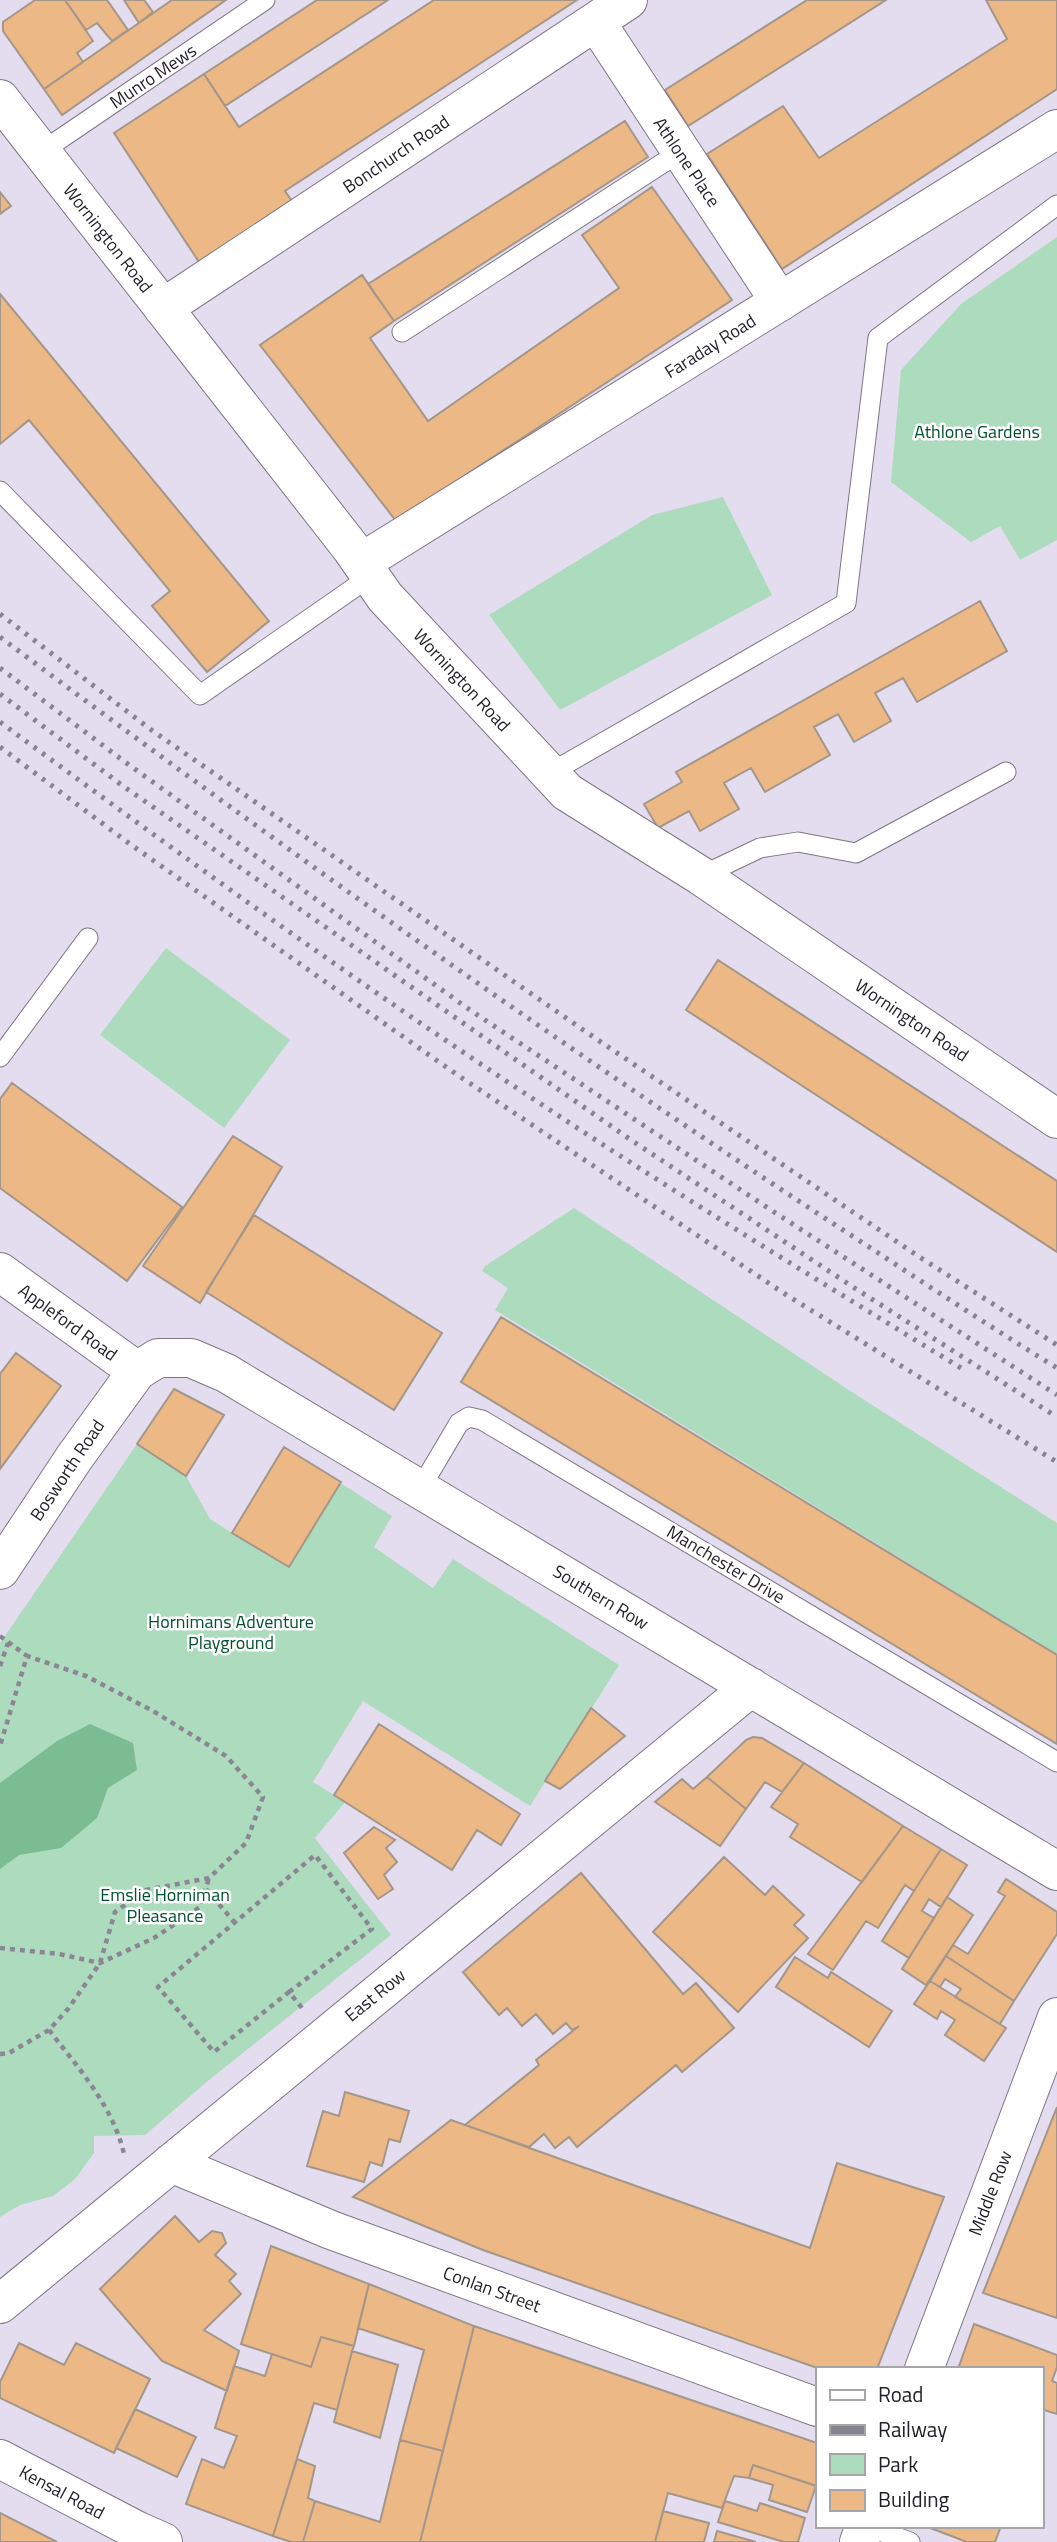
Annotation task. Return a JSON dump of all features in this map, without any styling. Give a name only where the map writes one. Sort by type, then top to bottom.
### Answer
[{"type":"street","name":"Bonchurch Road","points":[[163,308],[628,0]]},
{"type":"street","name":"Athlone Place","points":[[596,22],[780,302]]},
{"type":"street","name":"Wornington Road","points":[[0,99],[367,569],[385,597],[567,792],[701,876],[1057,1119]]},
{"type":"street","name":"Faraday Road","points":[[367,569],[780,302],[1057,129]]},
{"type":"street","name":"Appleford Road","points":[[0,1272],[137,1371]]},
{"type":"street","name":"Southern Row","points":[[137,1371],[158,1358],[191,1358],[215,1368],[1057,1871]]},
{"type":"street","name":"Bosworth Road","points":[[0,1570],[74,1458],[137,1371]]},
{"type":"street","name":"East Row","points":[[0,2304],[751,1687]]},
{"type":"street","name":"Middle Row","points":[[925,2367],[1057,2017]]},
{"type":"street","name":"Conlan Street","points":[[171,2162],[331,2230],[816,2407]]},
{"type":"street","name":"Kensal Road","points":[[0,2459],[163,2542]]},
{"type":"lane","name":"Munro Mews","points":[[41,152],[265,0]]},
{"type":"lane","points":[[402,332],[680,152]]},
{"type":"lane","points":[[550,773],[846,603],[878,338],[1057,205]]},
{"type":"lane","points":[[0,491],[200,695],[367,569]]},
{"type":"lane","points":[[701,876],[760,848],[798,842],[856,853],[1006,772]]},
{"type":"lane","points":[[0,1057],[88,938]]},
{"type":"lane","name":"Manchester Drive","points":[[420,1489],[459,1423],[469,1417],[482,1420],[1057,1762]]},
{"type":"lane","points":[[871,2528],[910,2542]]},
{"type":"path","points":[[0,1636],[27,1656],[86,1676],[153,1711],[226,1756],[263,1797],[246,1843],[209,1878],[201,1907],[153,1938],[100,1963],[59,1954],[0,1948]]},
{"type":"path","points":[[0,1666],[8,1643]]},
{"type":"path","points":[[0,1746],[27,1656]]},
{"type":"path","points":[[315,1855],[372,1929],[214,2052],[158,1987],[235,1923],[315,1855]]},
{"type":"path","points":[[0,2054],[9,2053],[49,2030],[68,2009],[100,1963],[116,1912],[146,1890],[209,1878]]},
{"type":"path","points":[[206,1889],[235,1923]]},
{"type":"path","points":[[289,1992],[325,2036]]},
{"type":"path","points":[[49,2030],[110,2113],[120,2135],[134,2193]]},
{"type":"green space","name":"Athlone Gardens","points":[[1057,237],[1057,540],[1020,560],[1000,526],[971,542],[891,482],[901,370],[961,304]]},
{"type":"green space","points":[[723,497],[772,595],[560,710],[489,615],[652,515]]},
{"type":"green space","points":[[166,948],[290,1040],[224,1128],[100,1035]]},
{"type":"green space","points":[[574,1208],[858,1396],[1057,1523],[1057,1654],[495,1310],[508,1288],[482,1271],[485,1266]]},
{"type":"green space","name":"Emslie Horniman Pleasance","points":[[137,1444],[186,1476],[210,1519],[232,1533],[284,1447],[392,1516],[374,1547],[433,1588],[453,1559],[619,1665],[530,1806],[363,1701],[313,1782],[345,1802],[315,1838],[391,1935],[209,2080],[145,2135],[94,2136],[94,2153],[75,2179],[53,2196],[20,2205],[0,2217],[0,1643]]},
{"type":"green space","points":[[90,1724],[133,1743],[137,1770],[108,1788],[97,1818],[61,1848],[19,1855],[0,1869],[0,1783],[57,1741]]},
{"type":"building","points":[[35,0],[65,0],[93,41],[77,53],[83,62],[44,89],[3,31],[3,22]]},
{"type":"building","points":[[65,0],[107,0],[128,30],[112,41],[97,23],[86,30]]},
{"type":"building","points":[[124,0],[144,0],[153,12],[139,23]]},
{"type":"building","points":[[172,0],[226,0],[62,115],[44,89]]},
{"type":"building","points":[[317,0],[388,0],[225,106],[204,74]]},
{"type":"building","points":[[434,0],[577,0],[285,191],[294,204],[201,265],[114,133],[204,74],[239,127]]},
{"type":"building","points":[[807,0],[886,0],[688,126],[665,90]]},
{"type":"building","points":[[986,0],[1057,0],[1057,89],[782,269],[707,154],[783,106],[819,158],[1007,39]]},
{"type":"building","points":[[625,121],[648,157],[394,321],[368,284]]},
{"type":"building","points":[[652,187],[732,300],[396,521],[260,345],[362,275],[394,321],[370,338],[428,421],[619,288],[582,235]]},
{"type":"building","points":[[0,192],[11,206],[0,214]]},
{"type":"building","points":[[0,294],[269,621],[207,672],[152,606],[170,591],[29,420],[0,444]]},
{"type":"building","points":[[980,601],[1007,651],[917,702],[903,678],[875,693],[891,721],[854,742],[838,714],[814,727],[830,755],[765,792],[751,768],[724,783],[739,809],[700,831],[689,811],[658,828],[644,804],[682,782],[676,772]]},
{"type":"building","points":[[718,960],[1057,1181],[1057,1252],[686,1010]]},
{"type":"building","points":[[12,1083],[182,1207],[127,1281],[0,1188],[0,1099]]},
{"type":"building","points":[[233,1136],[282,1167],[200,1303],[143,1266]]},
{"type":"building","points":[[254,1215],[442,1333],[394,1410],[206,1292]]},
{"type":"building","points":[[501,1317],[1057,1655],[1057,1744],[461,1382]]},
{"type":"building","points":[[16,1353],[61,1386],[0,1469],[0,1374]]},
{"type":"building","points":[[174,1389],[224,1415],[186,1476],[137,1444]]},
{"type":"building","points":[[284,1447],[341,1482],[289,1567],[232,1533]]},
{"type":"building","points":[[591,1708],[625,1736],[560,1789],[545,1781]]},
{"type":"building","points":[[379,1724],[520,1814],[501,1845],[477,1830],[452,1870],[334,1795]]},
{"type":"building","points":[[753,1737],[762,1738],[804,1763],[782,1792],[765,1782],[746,1809],[707,1777],[746,1740]]},
{"type":"building","points":[[804,1763],[903,1826],[862,1882],[790,1837],[798,1824],[771,1807]]},
{"type":"building","points":[[707,1777],[746,1809],[720,1846],[655,1802],[682,1779],[693,1789]]},
{"type":"building","points":[[903,1826],[941,1849],[914,1891],[905,1885],[878,1928],[866,1921],[833,1970],[808,1954]]},
{"type":"building","points":[[374,1827],[395,1840],[386,1848],[397,1862],[384,1875],[393,1889],[378,1899],[344,1853]]},
{"type":"building","points":[[941,1849],[967,1865],[941,1907],[929,1899],[922,1911],[934,1918],[909,1958],[882,1941]]},
{"type":"building","points":[[724,1857],[765,1895],[773,1886],[804,1915],[794,1925],[808,1938],[738,2012],[653,1932]]},
{"type":"building","points":[[581,1873],[683,1994],[696,1983],[734,2028],[682,2072],[676,2065],[577,2147],[569,2137],[555,2148],[544,2134],[529,2147],[465,2125],[539,2065],[536,2060],[579,2026],[572,2030],[566,2023],[553,2034],[536,2014],[522,2026],[507,2008],[499,2015],[463,1972]]},
{"type":"building","points":[[1006,1879],[1057,1912],[1057,1934],[1014,2001],[946,1956],[953,1945],[968,1954],[1005,1896],[998,1892]]},
{"type":"building","points":[[947,1897],[973,1915],[926,1985],[902,1969]]},
{"type":"building","points":[[946,1956],[1014,2001],[1000,2024],[955,1997],[961,1989],[945,1979],[940,1987],[930,1981]]},
{"type":"building","points":[[795,1957],[828,1978],[831,1972],[892,2011],[869,2047],[776,1987]]},
{"type":"building","points":[[930,1981],[1006,2028],[984,2061],[945,2035],[955,2020],[941,2011],[937,2019],[914,2004]]},
{"type":"building","points":[[345,2092],[409,2111],[400,2142],[389,2139],[382,2166],[370,2162],[364,2182],[307,2166],[323,2111],[339,2116]]},
{"type":"building","points":[[1057,2107],[1057,2318],[983,2293]]},
{"type":"building","points":[[451,2120],[810,2248],[837,2163],[944,2197],[878,2367],[816,2368],[483,2250],[353,2197]]},
{"type":"building","points":[[175,2216],[199,2242],[212,2231],[222,2233],[226,2243],[215,2255],[236,2274],[229,2281],[241,2294],[204,2330],[239,2351],[227,2391],[162,2361],[100,2289]]},
{"type":"building","points":[[271,2246],[369,2284],[354,2346],[321,2337],[311,2367],[241,2344]]},
{"type":"building","points":[[369,2284],[474,2326],[443,2451],[400,2440],[424,2350],[358,2328]]},
{"type":"building","points":[[974,2324],[1057,2355],[1057,2367],[1052,2381],[1057,2383],[1057,2414],[1044,2410],[1043,2413],[1043,2367],[959,2367]]},
{"type":"building","points":[[474,2326],[816,2443],[816,2486],[753,2465],[749,2478],[734,2476],[722,2508],[668,2493],[655,2542],[420,2542]]},
{"type":"building","points":[[321,2337],[354,2346],[337,2410],[314,2403],[273,2536],[186,2504],[202,2459],[224,2468],[237,2436],[215,2428],[234,2366],[265,2376],[272,2354],[311,2367]]},
{"type":"building","points":[[19,2343],[64,2365],[76,2343],[150,2379],[114,2453],[0,2398],[0,2382]]},
{"type":"building","points":[[352,2351],[398,2365],[380,2438],[334,2422]]},
{"type":"building","points":[[135,2409],[196,2437],[177,2477],[116,2448]]},
{"type":"building","points":[[400,2440],[443,2451],[420,2542],[303,2542],[315,2501],[380,2522]]},
{"type":"building","points":[[297,2459],[315,2466],[308,2498],[315,2501],[303,2542],[291,2542],[273,2536]]},
{"type":"building","points":[[753,2465],[816,2486],[807,2512],[769,2500],[773,2485],[749,2478]]},
{"type":"building","points":[[725,2501],[757,2511],[760,2503],[805,2518],[798,2542],[784,2542],[718,2522]]},
{"type":"building","points":[[663,2511],[709,2523],[704,2542],[655,2542]]},
{"type":"building","points":[[0,2513],[57,2542],[0,2542]]},
{"type":"building","points":[[930,2528],[1000,2528],[995,2542],[967,2542]]},
{"type":"building","points":[[717,2531],[756,2542],[714,2542]]},
{"type":"railway","points":[[0,614],[150,729],[595,1038],[918,1256],[1057,1345]]},
{"type":"railway","points":[[0,637],[206,790],[520,1013],[733,1157],[1057,1368]]},
{"type":"railway","points":[[0,668],[125,762],[470,1010],[774,1212],[1057,1395]]},
{"type":"railway","points":[[0,694],[123,786],[631,1140],[856,1289],[1057,1417]]},
{"type":"railway","points":[[0,722],[271,919],[477,1062],[598,1142],[961,1368]]},
{"type":"railway","points":[[0,747],[130,844],[456,1074],[788,1296],[1057,1462]]},
{"type":"park label","name":"Hornimans Adventure Playground","points":[[231,1631]]}]
